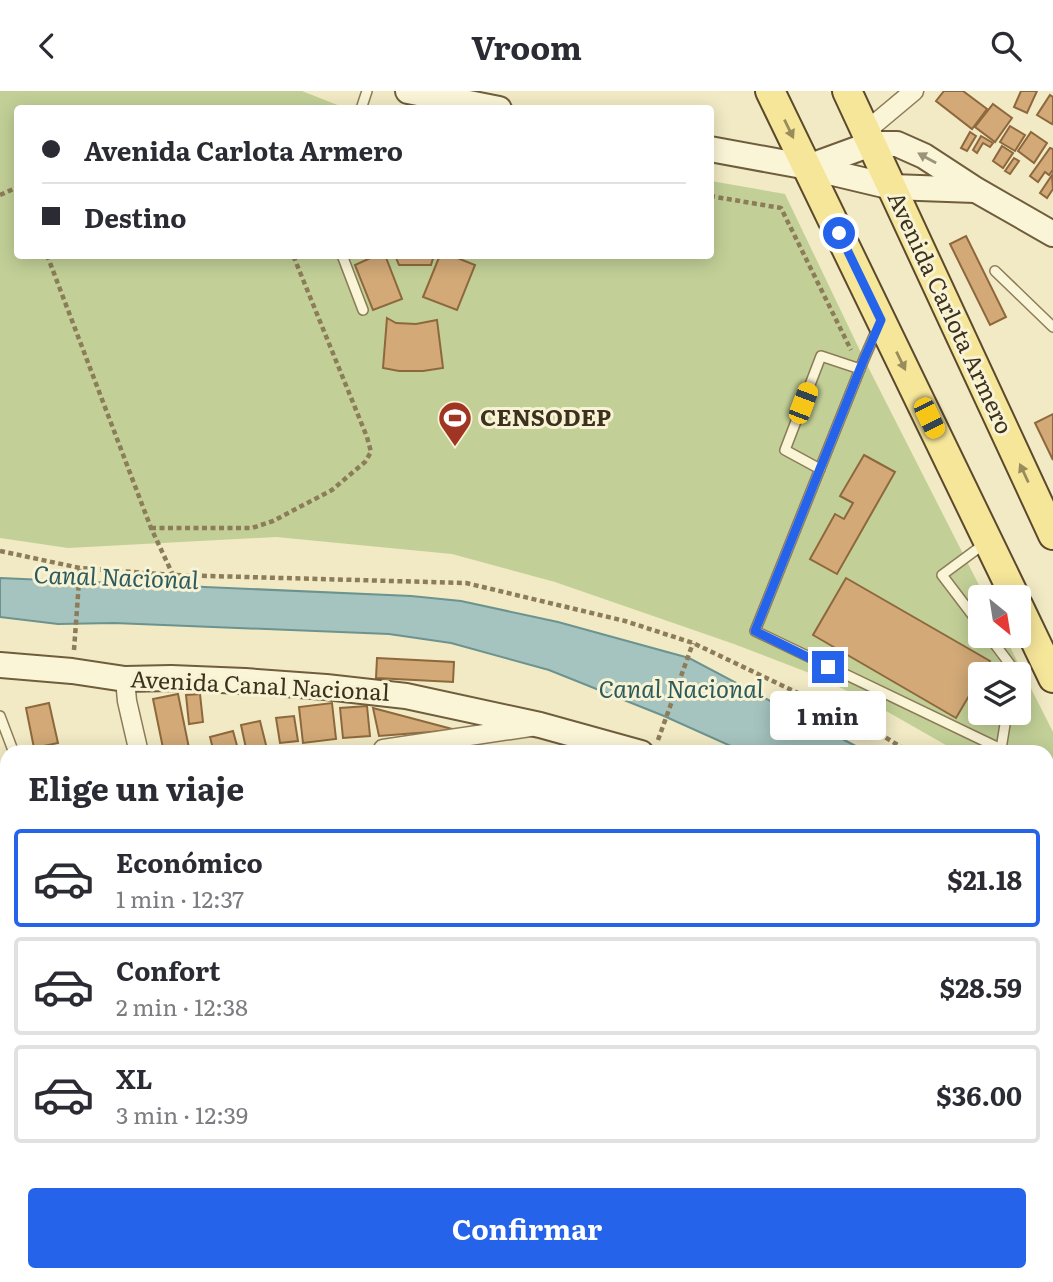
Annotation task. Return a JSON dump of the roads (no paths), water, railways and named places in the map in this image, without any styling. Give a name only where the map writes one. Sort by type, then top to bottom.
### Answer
[{"type":"main road","points":[[770,91],[1008,585]]},
{"type":"main road","name":"Avenida Carlota Armero","points":[[847,91],[1053,535]]},
{"type":"main road","points":[[1031,632],[1053,678]]},
{"type":"street","points":[[408,91],[479,105]]},
{"type":"street","points":[[808,167],[868,138],[914,91]]},
{"type":"street","points":[[868,138],[897,144],[924,156],[976,190],[1053,234]]},
{"type":"street","points":[[714,150],[808,167],[892,187],[976,190]]},
{"type":"street","name":"Avenida Canal Nacional","points":[[0,665],[125,678],[245,681],[406,695],[540,725],[612,745]]},
{"type":"street","points":[[125,678],[127,701],[137,745]]},
{"type":"street","points":[[409,745],[540,725]]},
{"type":"lane","points":[[344,259],[363,310]]},
{"type":"lane","points":[[995,271],[1053,327]]},
{"type":"lane","points":[[881,320],[755,631],[993,745]]},
{"type":"lane","points":[[820,469],[785,450],[821,356],[860,369]]},
{"type":"lane","points":[[968,609],[942,575],[988,541]]},
{"type":"lane","points":[[0,716],[11,745]]},
{"type":"lane","points":[[1002,745],[1005,725]]},
{"type":"water","name":"Canal Nacional","points":[[0,578],[411,596],[461,601],[558,622],[689,658],[854,745],[728,745],[549,670],[451,643],[389,634],[114,623],[58,624],[0,617]]},
{"type":"place","name":"CENSODEP","points":[[455,448]]}]
